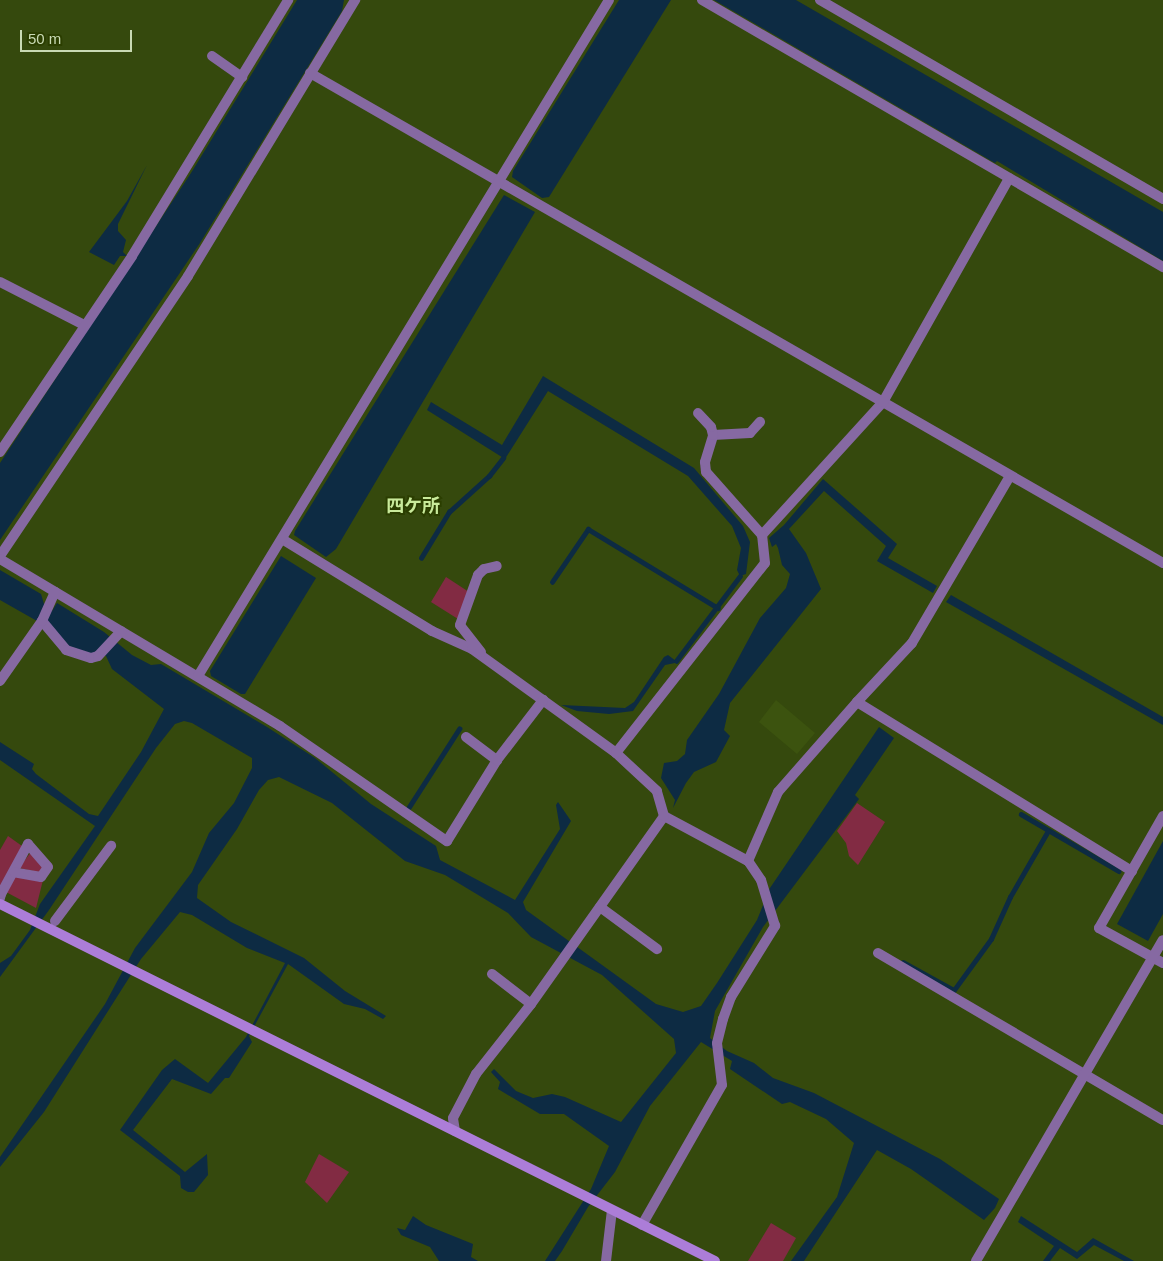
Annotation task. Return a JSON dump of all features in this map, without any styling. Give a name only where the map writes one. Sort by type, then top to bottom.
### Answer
[{"type":"street","points":[[0,452],[132,256],[288,0]]},
{"type":"street","points":[[355,0],[188,276],[0,558],[280,726],[447,841],[497,760],[543,700]]},
{"type":"street","points":[[198,676],[609,0]]},
{"type":"street","points":[[702,0],[1163,267]]},
{"type":"street","points":[[820,0],[836,4],[1163,199]]},
{"type":"street","points":[[212,56],[242,77]]},
{"type":"street","points":[[310,73],[1163,563]]},
{"type":"street","points":[[762,535],[883,402],[1009,178]]},
{"type":"street","points":[[0,282],[84,325]]},
{"type":"street","points":[[616,753],[765,563],[762,535],[706,472],[705,462],[713,435],[711,427],[698,413]]},
{"type":"street","points":[[713,435],[750,433],[760,422]]},
{"type":"street","points":[[748,861],[778,792],[912,643],[1010,476]]},
{"type":"street","points":[[282,539],[432,631],[472,649],[616,753],[656,791],[664,816],[748,861],[761,880],[775,926],[731,997],[723,1019],[717,1043],[722,1085],[642,1224]]},
{"type":"street","points":[[488,661],[460,625],[478,576],[484,569],[498,566]]},
{"type":"street","points":[[0,681],[4,666],[42,621],[54,592]]},
{"type":"street","points":[[42,621],[66,650],[91,658],[98,656],[121,631]]},
{"type":"street","points":[[857,702],[1132,870]]},
{"type":"street","points":[[466,737],[497,760]]},
{"type":"street","points":[[454,1131],[453,1118],[476,1074],[531,1004],[664,816]]},
{"type":"street","points":[[1163,816],[1099,928],[1163,963]]},
{"type":"street","points":[[55,921],[111,846]]},
{"type":"street","points":[[0,898],[14,872]]},
{"type":"street","points":[[0,904],[715,1261]]},
{"type":"street","points":[[600,907],[657,949]]},
{"type":"street","points":[[976,1261],[1163,940]]},
{"type":"street","points":[[878,953],[1163,1120]]},
{"type":"street","points":[[492,974],[531,1004]]},
{"type":"street","points":[[606,1261],[612,1210]]},
{"type":"shaded area","points":[[446,577],[469,592],[458,619],[431,602]]},
{"type":"shaded area","points":[[776,700],[815,733],[797,754],[759,722]]},
{"type":"shaded area","points":[[857,803],[885,822],[858,865],[849,856],[846,843],[837,831]]},
{"type":"shaded area","points":[[8,836],[22,846],[0,888],[0,850]]},
{"type":"shaded area","points":[[31,852],[44,866],[43,873],[19,868]]},
{"type":"shaded area","points":[[15,877],[43,880],[36,908],[6,892]]},
{"type":"shaded area","points":[[319,1154],[349,1172],[327,1203],[305,1182]]},
{"type":"shaded area","points":[[771,1223],[796,1238],[783,1261],[748,1261]]},
{"type":"water","points":[[297,0],[344,0],[342,11],[200,243],[0,540],[0,463],[191,173]]},
{"type":"water","points":[[619,0],[671,0],[549,197],[542,198],[512,177],[513,171]]},
{"type":"water","points":[[714,0],[796,0],[1163,212],[1163,261],[997,161],[995,163]]},
{"type":"water","points":[[147,165],[118,224],[118,231],[126,240],[123,252],[127,256],[120,256],[114,265],[89,252],[127,201]]},
{"type":"water","points":[[504,195],[535,212],[336,549],[326,557],[294,535],[295,531]]},
{"type":"water","points":[[543,376],[694,468],[743,526],[750,542],[746,574],[740,576],[737,570],[741,548],[732,526],[688,476],[548,391],[505,459],[427,410],[431,402],[502,445]]},
{"type":"water","points":[[823,479],[897,544],[888,558],[937,586],[933,593],[877,561],[886,546],[824,491],[789,529],[806,553],[821,589],[730,703],[724,730],[730,736],[716,762],[694,772],[673,808],[675,800],[661,778],[664,763],[677,761],[685,754],[687,740],[719,694],[760,618],[786,588],[790,574],[782,565],[776,544],[772,547],[769,538],[784,525]]},
{"type":"water","points":[[281,556],[316,578],[245,694],[241,694],[211,676],[210,671]]},
{"type":"water","points":[[0,570],[41,594],[44,604],[52,611],[57,603],[104,632],[132,655],[151,665],[161,664],[267,727],[315,758],[371,804],[436,846],[440,860],[515,900],[560,829],[556,805],[558,802],[571,821],[523,902],[526,910],[656,1004],[683,1012],[701,1006],[717,983],[757,920],[770,888],[879,727],[894,738],[855,795],[859,799],[763,927],[715,1011],[710,1038],[727,1051],[754,1063],[773,1078],[814,1093],[940,1159],[999,1199],[995,1208],[984,1220],[911,1169],[877,1150],[804,1261],[791,1261],[837,1197],[854,1143],[826,1119],[790,1102],[782,1104],[730,1069],[732,1061],[701,1042],[650,1106],[615,1172],[588,1207],[555,1261],[545,1261],[591,1189],[609,1146],[564,1114],[540,1114],[498,1089],[500,1082],[491,1072],[494,1069],[516,1091],[533,1098],[552,1094],[565,1097],[621,1122],[676,1053],[674,1039],[602,975],[531,937],[508,913],[445,875],[405,861],[332,803],[279,777],[268,780],[259,790],[237,829],[198,885],[197,898],[231,922],[304,958],[345,991],[386,1016],[383,1019],[365,1009],[344,1004],[288,964],[249,1036],[252,1042],[229,1078],[225,1078],[211,1094],[172,1079],[133,1130],[185,1172],[207,1154],[208,1175],[194,1192],[188,1192],[181,1188],[180,1176],[120,1130],[162,1070],[175,1059],[208,1083],[246,1037],[285,963],[247,948],[192,915],[180,912],[141,959],[44,1112],[0,1167],[0,1157],[105,1004],[135,948],[192,872],[209,833],[234,803],[252,768],[252,758],[192,723],[184,721],[175,724],[156,748],[49,910],[0,977],[0,963],[11,956],[30,930],[40,904],[95,826],[0,760],[0,742],[34,764],[32,769],[36,774],[89,814],[98,816],[141,752],[164,709],[112,669],[106,656],[99,651],[94,655],[69,646],[47,622],[37,621],[0,600]]},
{"type":"water","points":[[951,595],[1163,717],[1163,725],[946,602]]},
{"type":"water","points":[[668,655],[676,661],[675,663],[665,665],[633,711],[609,714],[577,711],[561,705],[625,708],[634,702],[664,657]]},
{"type":"water","points":[[1163,841],[1163,914],[1148,941],[1117,924]]},
{"type":"water","points":[[413,1216],[426,1225],[473,1244],[471,1257],[478,1261],[439,1261],[430,1247],[401,1235],[397,1228],[405,1230]]},
{"type":"water","points":[[1021,1216],[1077,1252],[1093,1238],[1134,1261],[1124,1261],[1094,1245],[1077,1259],[1060,1248],[1050,1261],[1043,1261],[1054,1246],[1018,1222]]},
{"type":"waterway","points":[[421,558],[449,512],[489,476],[503,458]]},
{"type":"waterway","points":[[552,582],[588,529],[718,608]]},
{"type":"waterway","points":[[676,661],[740,576]]},
{"type":"waterway","points":[[409,807],[459,729]]},
{"type":"waterway","points":[[1021,814],[1119,871]]},
{"type":"waterway","points":[[903,962],[954,990],[991,939],[1010,897],[1048,831]]},
{"type":"district","name":"四ケ所","points":[[413,506]]}]
